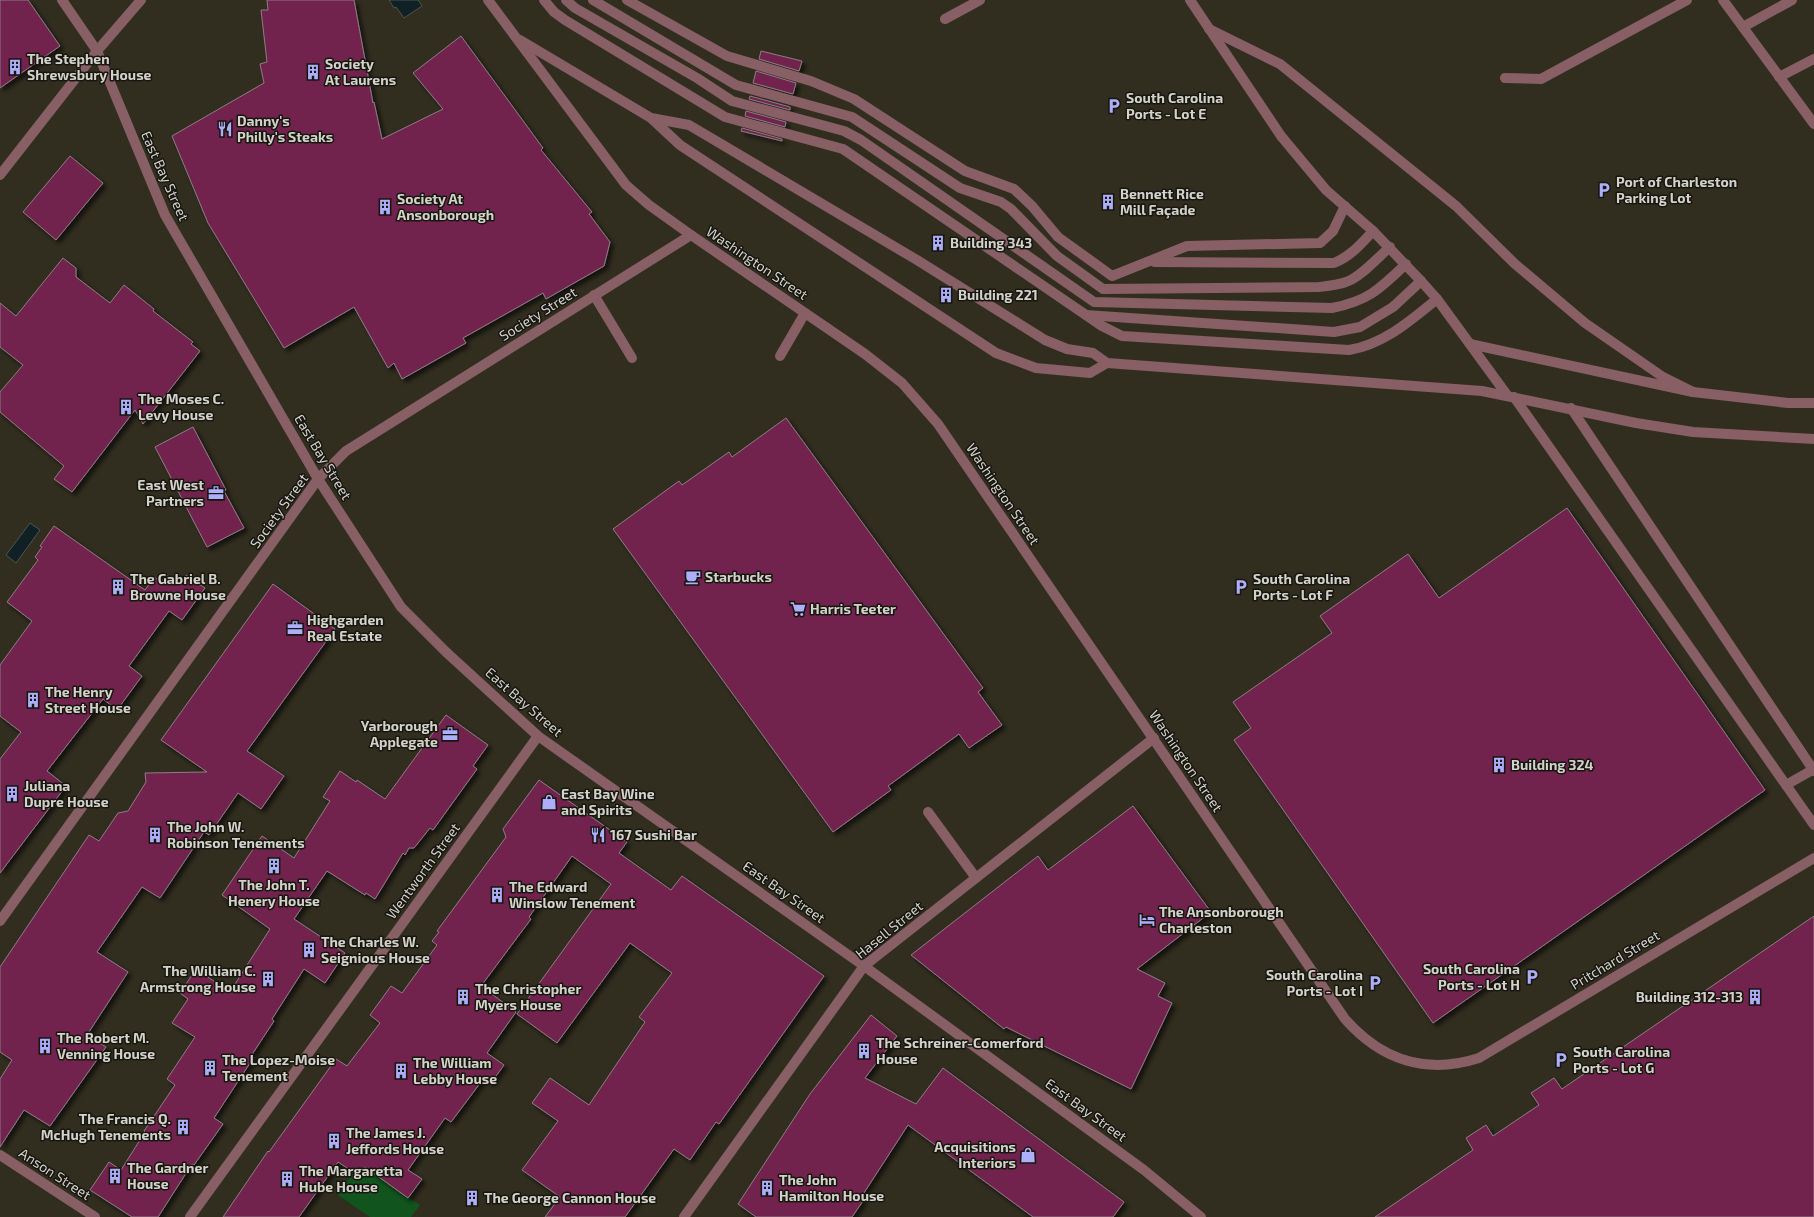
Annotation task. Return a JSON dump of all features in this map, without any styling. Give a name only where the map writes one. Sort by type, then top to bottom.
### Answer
[{"type":"street","name":"East Bay Street","points":[[62,0],[98,51],[165,215],[318,479],[401,607],[446,652],[538,736],[864,966],[1144,1170],[1200,1217]]},
{"type":"street","points":[[0,175],[98,51],[141,0]]},
{"type":"street","name":"Washington Street","points":[[488,0],[626,184],[649,205],[865,354],[902,383],[938,424],[1154,738],[1345,1020],[1357,1034],[1387,1054],[1423,1064]]},
{"type":"street","points":[[544,0],[554,12],[565,20],[725,117],[843,148],[1086,315],[1112,332],[1122,336],[1349,350],[1372,344],[1392,333],[1437,299]]},
{"type":"street","points":[[566,0],[576,8],[697,78],[732,101],[844,131],[861,140],[1094,302],[1332,308],[1355,302],[1380,290],[1406,264]]},
{"type":"street","points":[[593,0],[736,85],[852,117],[960,188],[1001,202],[1011,209],[1058,256],[1103,289],[1319,287],[1335,285],[1347,282],[1358,276],[1390,247]]},
{"type":"street","points":[[626,0],[727,56],[811,81],[854,99],[965,172],[1014,189],[1032,206],[1058,237],[1112,276],[1187,246],[1320,243],[1333,231],[1345,206]]},
{"type":"street","points":[[945,19],[980,0]]},
{"type":"street","points":[[1190,0],[1281,136],[1326,190],[1390,247],[1437,299],[1511,396],[1814,825]]},
{"type":"street","points":[[1505,78],[1541,79],[1687,0]]},
{"type":"street","points":[[1723,0],[1814,124]]},
{"type":"street","points":[[1743,27],[1792,0]]},
{"type":"street","points":[[1209,29],[1280,64],[1456,206],[1515,264],[1585,323],[1663,377],[1693,392]]},
{"type":"street","points":[[515,37],[651,118],[680,145],[996,353],[1036,368],[1090,373],[1107,363]]},
{"type":"street","points":[[1779,77],[1814,59]]},
{"type":"street","points":[[651,118],[688,126],[917,260],[1045,340],[1067,348],[1093,353],[1107,363],[1482,391],[1571,408],[1636,423],[1694,432],[1814,439]]},
{"type":"street","points":[[1148,262],[1334,263],[1350,254],[1373,231]]},
{"type":"street","name":"Society Street","points":[[0,921],[318,479],[346,450],[691,235]]},
{"type":"street","points":[[1086,315],[1334,332],[1360,327],[1393,307],[1421,281]]},
{"type":"street","points":[[594,295],[632,358]]},
{"type":"street","points":[[780,356],[805,313]]},
{"type":"street","points":[[1470,344],[1693,392],[1788,403],[1814,403]]},
{"type":"street","points":[[1571,408],[1814,770],[1786,785]]},
{"type":"street","name":"Wentworth Street","points":[[190,1217],[538,736]]},
{"type":"street","name":"Hasell Street","points":[[684,1217],[864,966],[1154,738]]},
{"type":"street","points":[[928,812],[976,878]]},
{"type":"street","name":"Pritchard Street","points":[[1423,1064],[1460,1064],[1479,1058],[1814,858]]},
{"type":"street","name":"Anson Street","points":[[0,1155],[95,1217]]},
{"type":"green space","points":[[365,1167],[420,1205],[411,1217],[370,1217],[338,1195],[354,1172],[356,1173],[360,1168],[362,1170]]},
{"type":"shaded area","points":[[389,0],[418,0],[422,6],[404,18],[396,7],[394,8]]},
{"type":"shaded area","points":[[30,523],[40,530],[16,563],[6,555]]},
{"type":"building","name":"The Stephen Shrewsbury House","points":[[0,0],[28,0],[60,46],[0,88]]},
{"type":"building","points":[[267,0],[354,0],[373,103],[374,102],[382,139],[443,109],[413,73],[461,36],[543,148],[541,150],[592,212],[589,214],[610,242],[604,266],[546,299],[543,293],[463,338],[466,343],[402,379],[394,363],[388,368],[354,307],[284,348],[208,223],[172,136],[264,83],[260,64],[267,62],[261,10],[268,10]]},
{"type":"building","points":[[761,51],[802,61],[799,71],[759,59]]},
{"type":"building","points":[[756,71],[796,83],[793,94],[753,83]]},
{"type":"building","points":[[750,96],[790,107],[790,110],[749,99]]},
{"type":"building","points":[[746,111],[786,122],[785,127],[745,116]]},
{"type":"building","points":[[742,128],[782,139],[782,141],[741,131]]},
{"type":"building","points":[[70,156],[103,183],[56,240],[23,212]]},
{"type":"building","points":[[63,258],[76,268],[76,277],[110,303],[124,285],[154,309],[153,311],[193,342],[191,344],[200,351],[143,424],[135,410],[72,492],[54,479],[64,466],[0,412],[0,392],[23,365],[0,347],[0,303],[16,316]]},
{"type":"building","name":"Harris Teeter","points":[[786,418],[983,688],[978,692],[1002,725],[969,748],[959,734],[888,786],[891,790],[833,832],[613,529],[679,481],[682,485],[729,452],[732,457]]},
{"type":"building","points":[[193,427],[244,528],[207,547],[155,447]]},
{"type":"building","name":"Building 324","points":[[1567,508],[1765,790],[1433,1023],[1234,740],[1251,728],[1233,702],[1332,633],[1320,616],[1408,554],[1439,598]]},
{"type":"building","points":[[54,526],[145,590],[154,577],[161,582],[166,575],[179,584],[186,575],[205,588],[182,620],[169,611],[129,666],[142,676],[117,710],[103,699],[47,771],[66,786],[0,873],[0,759],[21,732],[0,716],[0,665],[32,621],[7,602],[38,560],[35,557],[42,547],[40,546]]},
{"type":"building","points":[[273,584],[335,629],[247,751],[284,776],[261,809],[238,793],[209,835],[204,832],[160,898],[142,887],[97,952],[128,972],[87,1035],[106,1047],[50,1126],[24,1110],[0,1147],[0,1079],[12,1060],[0,1052],[0,967],[89,835],[99,841],[118,813],[128,811],[146,782],[145,773],[207,772],[161,740]]},
{"type":"building","points":[[446,715],[488,745],[473,766],[477,769],[433,830],[430,828],[414,848],[409,848],[405,855],[403,853],[375,899],[366,893],[365,895],[327,871],[294,919],[345,953],[325,983],[304,969],[272,1019],[274,1021],[251,1056],[254,1057],[214,1118],[223,1124],[194,1165],[192,1164],[158,1217],[132,1217],[90,1190],[109,1162],[121,1170],[145,1132],[144,1131],[175,1085],[167,1079],[195,1037],[172,1023],[188,999],[180,993],[196,969],[230,992],[270,929],[222,895],[262,836],[294,858],[330,801],[323,797],[340,771],[356,782],[357,780],[385,799]]},
{"type":"building","points":[[539,780],[627,842],[619,853],[671,890],[682,876],[824,976],[719,1124],[716,1122],[690,1160],[674,1149],[625,1217],[545,1217],[560,1197],[522,1170],[558,1121],[532,1103],[550,1078],[589,1105],[645,1022],[639,1017],[672,973],[630,943],[557,1043],[517,1014],[611,884],[572,856],[529,917],[531,919],[481,986],[516,1012],[487,1053],[504,1065],[491,1083],[484,1078],[451,1122],[445,1118],[408,1170],[422,1179],[408,1198],[365,1167],[362,1170],[360,1168],[356,1174],[338,1162],[299,1217],[223,1217],[268,1151],[269,1152],[336,1059],[347,1066],[380,1023],[370,1015],[391,986],[402,993],[437,945],[432,941],[439,932],[437,931],[506,837],[503,829]]},
{"type":"building","points":[[1133,806],[1211,912],[1137,969],[1165,983],[1158,996],[1172,1003],[1131,1089],[1006,1027],[1004,1029],[911,955],[1038,856],[1048,870]]},
{"type":"building","name":"Building 312-313","points":[[1814,916],[1814,1217],[1375,1217],[1473,1150],[1466,1138],[1486,1125],[1493,1136],[1539,1105],[1531,1093],[1554,1078],[1562,1089]]},
{"type":"building","points":[[871,1015],[897,1036],[865,1078],[916,1104],[943,1068],[1124,1202],[1113,1217],[1033,1217],[908,1125],[860,1199],[863,1201],[852,1217],[756,1217],[738,1204],[810,1094]]},
{"type":"place","name":"The Stephen Shrewsbury House","points":[[15,67]]},
{"type":"place","name":"Society At Laurens","points":[[313,72]]},
{"type":"place","name":"South Carolina Ports - Lot E","points":[[1114,106]]},
{"type":"place","name":"Danny's Philly's Steaks","points":[[225,129]]},
{"type":"place","name":"Port of Charleston Parking Lot","points":[[1604,190]]},
{"type":"place","name":"Bennett Rice Mill Façade","points":[[1108,202]]},
{"type":"place","name":"Society At Ansonborough","points":[[385,207]]},
{"type":"place","name":"Building 343","points":[[938,243]]},
{"type":"place","name":"Building 221","points":[[946,295]]},
{"type":"place","name":"The Moses C. Levy House","points":[[126,407]]},
{"type":"place","name":"East West Partners","points":[[216,493]]},
{"type":"place","name":"Starbucks","points":[[693,577]]},
{"type":"place","name":"The Gabriel B. Browne House","points":[[118,587]]},
{"type":"place","name":"South Carolina Ports - Lot F","points":[[1241,587]]},
{"type":"place","name":"Harris Teeter","points":[[798,609]]},
{"type":"place","name":"Highgarden Real Estate","points":[[295,628]]},
{"type":"place","name":"The Henry Street House","points":[[33,700]]},
{"type":"place","name":"Yarborough Applegate","points":[[450,734]]},
{"type":"place","name":"Building 324","points":[[1499,765]]},
{"type":"place","name":"Juliana Dupre House","points":[[12,794]]},
{"type":"place","name":"East Bay Wine and Spirits","points":[[549,802]]},
{"type":"place","name":"The John W. Robinson Tenements","points":[[155,835]]},
{"type":"place","name":"167 Sushi Bar","points":[[598,835]]},
{"type":"place","name":"The John T. Henery House","points":[[274,866]]},
{"type":"place","name":"The Edward Winslow Tenement","points":[[497,895]]},
{"type":"place","name":"The Ansonborough Charleston","points":[[1147,920]]},
{"type":"place","name":"The Charles W. Seignious House","points":[[309,950]]},
{"type":"place","name":"South Carolina Ports - Lot H","points":[[1532,977]]},
{"type":"place","name":"The William C. Armstrong House","points":[[268,979]]},
{"type":"place","name":"South Carolina Ports - Lot I","points":[[1375,983]]},
{"type":"place","name":"The Christopher Myers House","points":[[463,997]]},
{"type":"place","name":"Building 312-313","points":[[1755,997]]},
{"type":"place","name":"The Robert M. Venning House","points":[[45,1046]]},
{"type":"place","name":"The Schreiner-Comerford House","points":[[864,1051]]},
{"type":"place","name":"South Carolina Ports - Lot G","points":[[1561,1060]]},
{"type":"place","name":"The Lopez-Moise Tenement","points":[[210,1068]]},
{"type":"place","name":"The William Lebby House","points":[[401,1071]]},
{"type":"place","name":"The Francis Q. McHugh Tenements","points":[[183,1127]]},
{"type":"place","name":"The James J. Jeffords House","points":[[334,1141]]},
{"type":"place","name":"Acquisitions Interiors","points":[[1028,1155]]},
{"type":"place","name":"The Gardner House","points":[[115,1176]]},
{"type":"place","name":"The Margaretta Hube House","points":[[287,1179]]},
{"type":"place","name":"The John Hamilton House","points":[[767,1188]]},
{"type":"place","name":"The George Cannon House","points":[[472,1198]]}]
